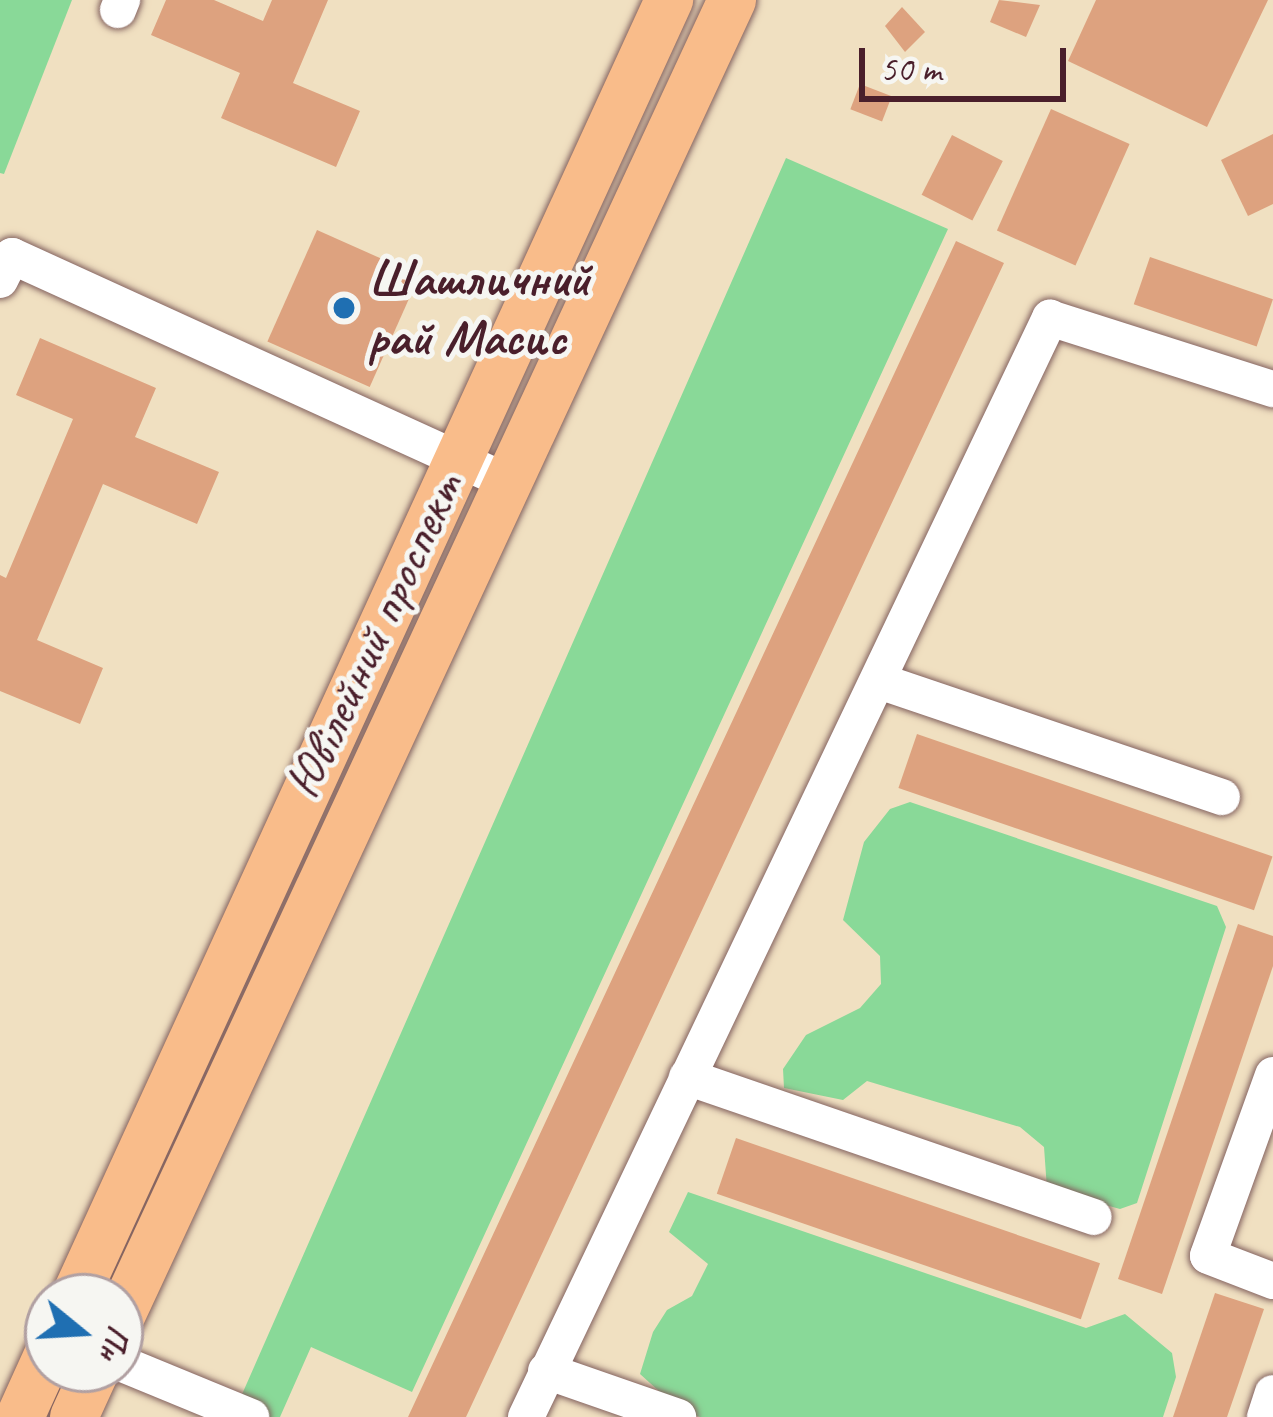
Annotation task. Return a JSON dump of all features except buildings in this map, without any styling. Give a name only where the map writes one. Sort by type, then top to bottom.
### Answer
[{"type":"main road","name":"Ювілейний проспект","points":[[86,1273],[669,0]]},
{"type":"main road","name":"Ювілейний проспект","points":[[141,1273],[732,0]]},
{"type":"lane","points":[[0,280],[12,256],[508,482]]},
{"type":"lane","points":[[526,1417],[1050,318],[1273,389]]},
{"type":"lane","points":[[879,681],[1222,797]]},
{"type":"lane","points":[[1273,1075],[1208,1256],[1273,1281]]},
{"type":"lane","points":[[687,1077],[1094,1217]]},
{"type":"lane","points":[[547,1371],[678,1417]]},
{"type":"lane","points":[[144,1373],[251,1417]]},
{"type":"lane","points":[[1265,1417],[1273,1393]]},
{"type":"green space","points":[[0,0],[72,0],[4,174],[0,173]]},
{"type":"green space","points":[[786,158],[948,229],[412,1392],[311,1347],[280,1417],[232,1417]]},
{"type":"green space","points":[[910,802],[1217,906],[1226,927],[1137,1203],[1120,1209],[1047,1189],[1044,1147],[1020,1127],[867,1081],[843,1100],[784,1088],[783,1069],[806,1035],[860,1008],[881,984],[880,956],[843,920],[864,842],[890,809]]},
{"type":"green space","points":[[688,1192],[1086,1328],[1125,1314],[1172,1353],[1176,1377],[1163,1417],[700,1417],[680,1410],[640,1374],[653,1332],[667,1310],[692,1296],[708,1264],[669,1232]]},
{"type":"place","name":"Шашличний рай Масис","points":[[344,308]]}]
